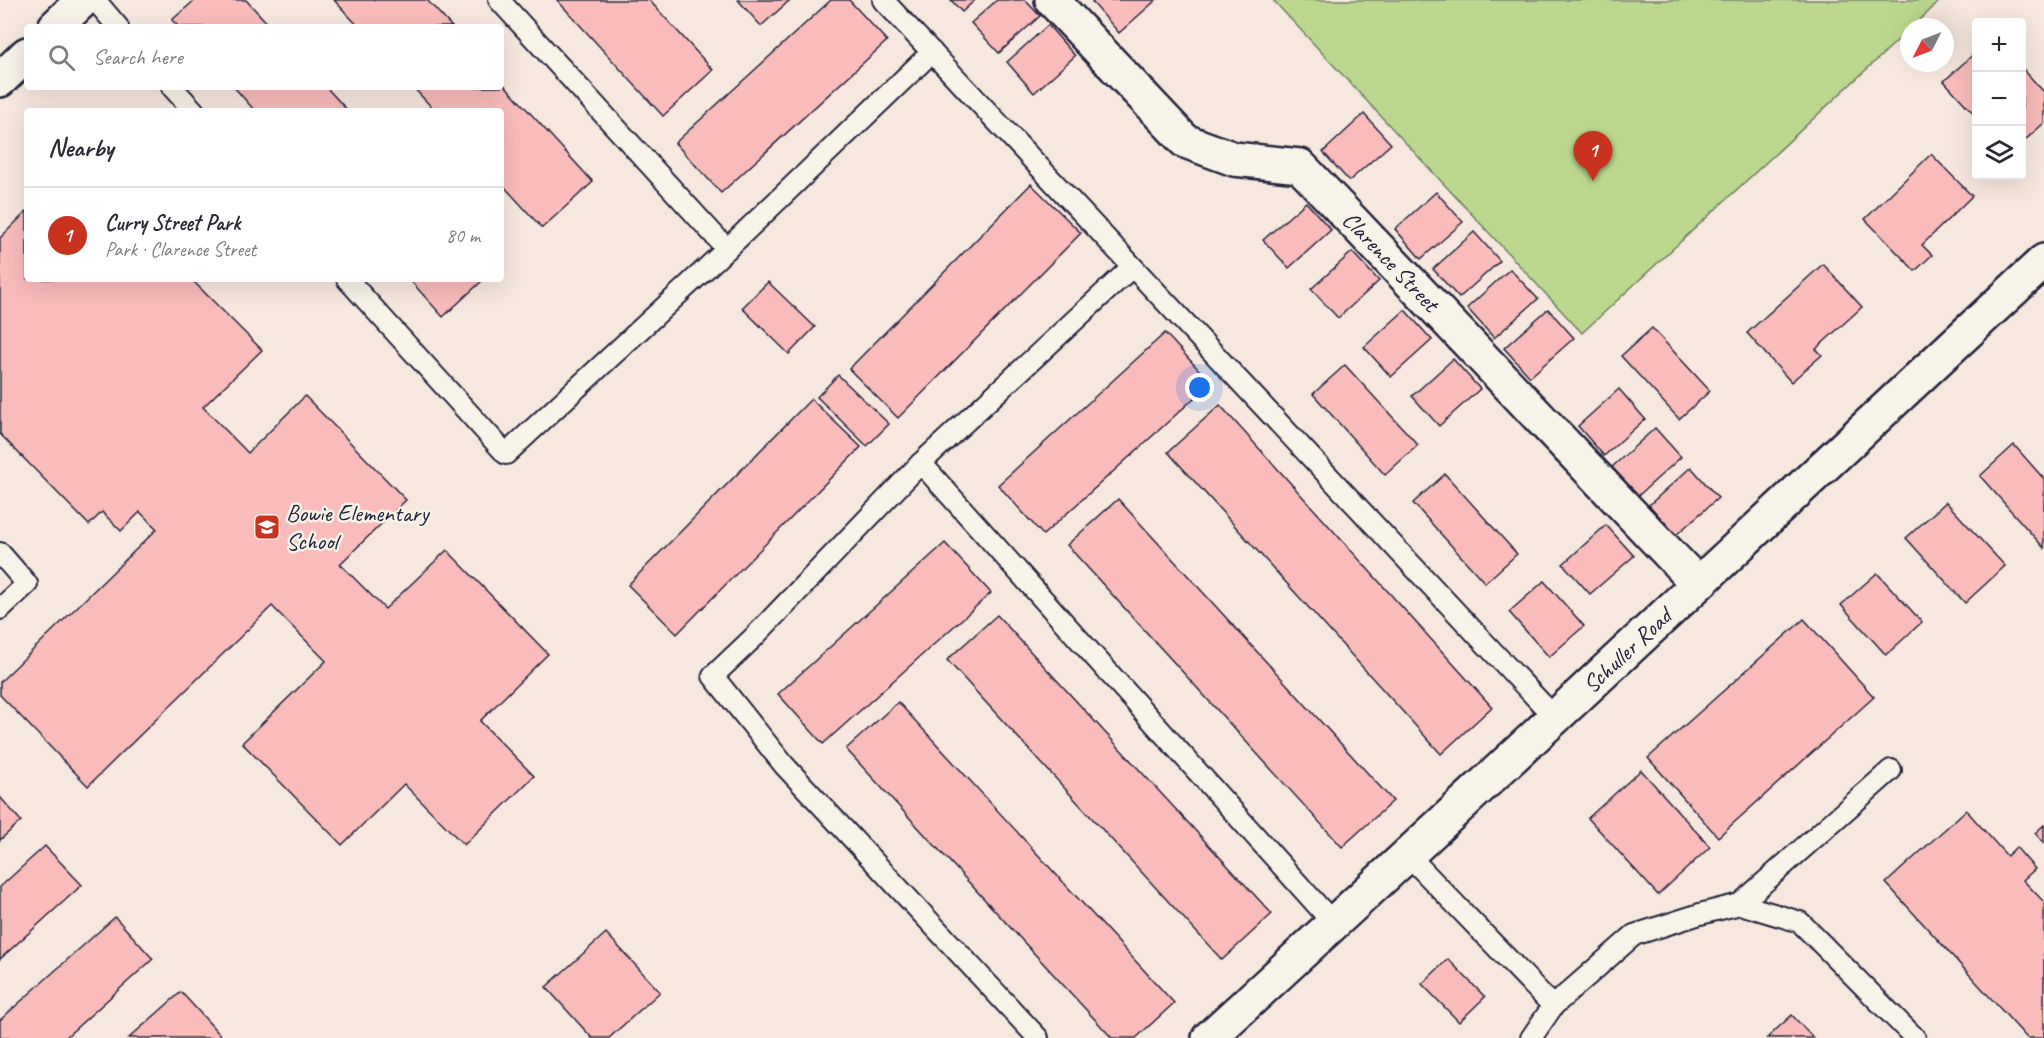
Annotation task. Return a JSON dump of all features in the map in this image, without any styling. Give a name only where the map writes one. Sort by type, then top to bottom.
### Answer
[{"type":"street","points":[[58,24],[83,0]]},
{"type":"street","name":"Clarence Street","points":[[1052,0],[1185,141],[1234,159],[1300,166],[1697,583]]},
{"type":"street","name":"Schuller Road","points":[[1209,1038],[2044,261]]},
{"type":"lane","points":[[95,0],[115,24]]},
{"type":"lane","points":[[499,0],[728,249]]},
{"type":"lane","points":[[883,0],[1555,718]]},
{"type":"lane","points":[[350,282],[506,454],[728,249],[932,52]]},
{"type":"lane","points":[[175,90],[191,108]]},
{"type":"lane","points":[[1038,1038],[784,765],[713,676],[752,639],[921,463],[1132,267]]},
{"type":"lane","points":[[921,463],[1334,924]]},
{"type":"lane","points":[[0,553],[27,584],[0,609]]},
{"type":"lane","points":[[1531,1038],[1553,1006],[1634,935],[1740,904],[1890,770]]},
{"type":"lane","points":[[1408,855],[1553,1006]]},
{"type":"lane","points":[[1740,904],[1800,922],[1915,1038]]},
{"type":"green space","points":[[1273,0],[1941,0],[1922,18],[1900,18],[1900,38],[1582,333]]},
{"type":"building","points":[[195,0],[246,0],[268,24],[176,24],[172,20]]},
{"type":"building","points":[[334,0],[427,0],[449,24],[356,24]]},
{"type":"building","points":[[557,0],[649,0],[713,70],[663,116]]},
{"type":"building","points":[[738,0],[790,0],[761,26]]},
{"type":"building","points":[[831,0],[849,0],[887,41],[721,193],[675,143]]},
{"type":"building","points":[[951,0],[975,0],[962,12]]},
{"type":"building","points":[[997,0],[1025,0],[1040,16],[999,53],[971,23]]},
{"type":"building","points":[[1095,0],[1156,0],[1119,33],[1092,2]]},
{"type":"building","points":[[1048,25],[1075,56],[1034,93],[1007,62]]},
{"type":"building","points":[[1972,56],[1972,112],[1944,81]]},
{"type":"building","points":[[2026,72],[2044,92],[2044,123],[2026,139]]},
{"type":"building","points":[[504,84],[593,182],[542,228],[504,186],[504,108],[432,108],[416,90],[504,90]]},
{"type":"building","points":[[237,90],[329,90],[345,108],[252,108]]},
{"type":"building","points":[[1364,114],[1391,144],[1349,181],[1323,152]]},
{"type":"building","points":[[1931,154],[1972,196],[1922,245],[1932,255],[1915,271],[1865,219]]},
{"type":"building","points":[[1031,184],[1081,233],[898,418],[849,369]]},
{"type":"building","points":[[1436,192],[1463,222],[1421,259],[1395,229]]},
{"type":"building","points":[[1306,202],[1331,230],[1289,268],[1263,240]]},
{"type":"building","name":"Bowie Elementary School","points":[[24,214],[24,282],[194,282],[262,350],[203,407],[248,453],[305,396],[406,500],[340,564],[385,609],[447,550],[548,654],[480,721],[534,776],[464,845],[404,784],[342,845],[242,743],[326,661],[272,606],[88,786],[0,695],[0,682],[157,529],[140,512],[121,531],[102,512],[89,525],[0,434],[0,238]]},
{"type":"building","points":[[1474,232],[1500,261],[1459,298],[1433,269]]},
{"type":"building","points":[[1352,252],[1379,281],[1338,318],[1311,289]]},
{"type":"building","points":[[1823,264],[1862,307],[1816,349],[1822,355],[1791,382],[1747,333]]},
{"type":"building","points":[[1510,269],[1538,299],[1494,338],[1467,308]]},
{"type":"building","points":[[412,282],[481,282],[443,317]]},
{"type":"building","points":[[768,282],[815,327],[789,354],[742,308]]},
{"type":"building","points":[[1548,309],[1574,338],[1530,377],[1504,348]]},
{"type":"building","points":[[1405,310],[1432,340],[1391,377],[1364,347]]},
{"type":"building","points":[[1652,328],[1710,391],[1679,419],[1621,356]]},
{"type":"building","points":[[1165,333],[1211,383],[1043,535],[998,485]]},
{"type":"building","points":[[1453,359],[1480,389],[1439,426],[1412,396]]},
{"type":"building","points":[[1345,365],[1418,445],[1385,475],[1313,394]]},
{"type":"building","points":[[838,375],[889,424],[867,446],[817,397]]},
{"type":"building","points":[[1619,389],[1645,419],[1604,456],[1578,426]]},
{"type":"building","points":[[811,399],[861,447],[677,634],[628,585]]},
{"type":"building","points":[[1220,405],[1492,707],[1441,754],[1168,452]]},
{"type":"building","points":[[1655,428],[1681,457],[1638,496],[1612,467]]},
{"type":"building","points":[[2014,445],[2044,479],[2044,548],[1980,476]]},
{"type":"building","points":[[1691,467],[1718,498],[1676,535],[1649,505]]},
{"type":"building","points":[[1445,474],[1517,554],[1485,583],[1413,503]]},
{"type":"building","points":[[1118,499],[1393,801],[1342,847],[1067,545]]},
{"type":"building","points":[[1946,502],[2005,566],[1965,603],[1906,538]]},
{"type":"building","points":[[1606,525],[1634,556],[1590,594],[1563,564]]},
{"type":"building","points":[[945,543],[991,593],[823,744],[778,694]]},
{"type":"building","points":[[1877,573],[1922,622],[1886,655],[1841,605]]},
{"type":"building","points":[[1544,581],[1584,626],[1549,657],[1509,612]]},
{"type":"building","points":[[997,615],[1272,914],[1222,960],[947,660]]},
{"type":"building","points":[[1804,619],[1874,697],[1718,837],[1648,758]]},
{"type":"building","points":[[898,702],[1174,1003],[1136,1038],[1112,1038],[846,749]]},
{"type":"building","points":[[1641,770],[1710,847],[1658,895],[1588,818]]},
{"type":"building","points":[[0,797],[21,821],[0,840]]},
{"type":"building","points":[[1966,810],[2007,856],[2016,847],[2035,869],[2023,880],[2044,902],[2044,1038],[2027,1038],[1886,883]]},
{"type":"building","points":[[2044,825],[2044,843],[2035,833]]},
{"type":"building","points":[[45,846],[82,885],[0,959],[0,887]]},
{"type":"building","points":[[115,917],[153,959],[65,1038],[0,1038],[0,1020]]},
{"type":"building","points":[[606,933],[660,992],[609,1038],[592,1038],[546,987]]},
{"type":"building","points":[[1448,959],[1485,997],[1459,1022],[1422,984]]},
{"type":"building","points":[[181,992],[223,1038],[129,1038]]},
{"type":"building","points":[[1792,1015],[1813,1038],[1767,1038]]},
{"type":"place","name":"Curry Street Park","points":[[1593,181]]},
{"type":"place","name":"Bowie Elementary School","points":[[267,527]]}]
